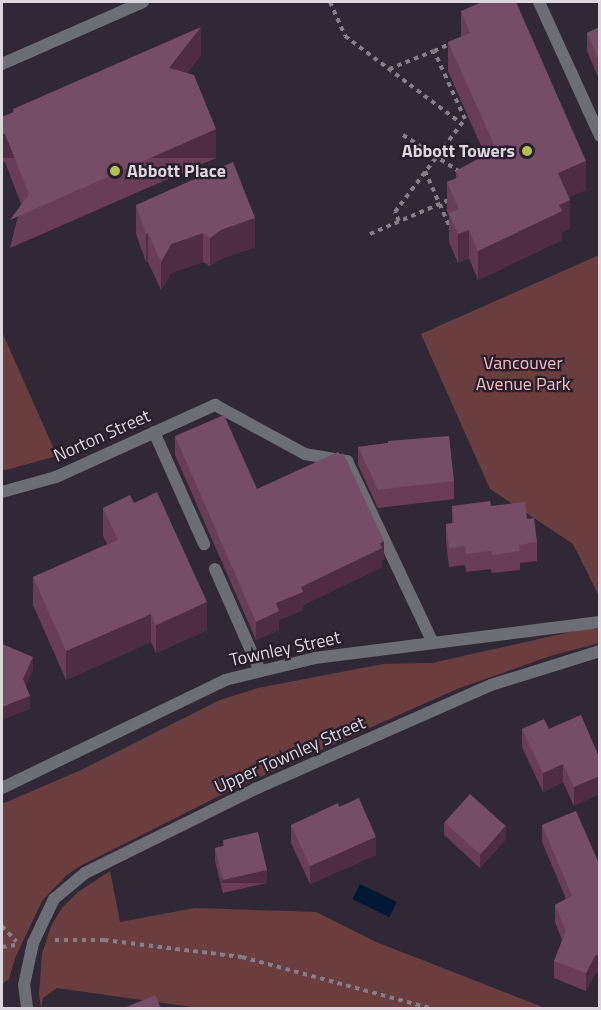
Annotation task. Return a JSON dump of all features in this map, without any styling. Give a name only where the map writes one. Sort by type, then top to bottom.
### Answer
[{"type":"street","points":[[2,64],[143,2]]},
{"type":"street","points":[[539,2],[600,136]]},
{"type":"street","name":"Norton Street","points":[[2,492],[56,477],[215,405],[305,454],[347,461],[433,643]]},
{"type":"street","points":[[154,432],[204,544]]},
{"type":"street","points":[[215,569],[260,671]]},
{"type":"street","name":"Townley Street","points":[[2,788],[225,680],[315,658],[600,622]]},
{"type":"street","name":"Upper Townley Street","points":[[27,1008],[24,984],[54,899],[85,873],[255,789],[491,685],[600,651]]},
{"type":"path","points":[[330,2],[345,36],[461,123]]},
{"type":"path","points":[[389,69],[461,39]]},
{"type":"path","points":[[399,222],[395,212],[465,119],[434,51]]},
{"type":"path","points":[[403,135],[438,154],[463,173]]},
{"type":"path","points":[[425,171],[455,239]]},
{"type":"path","points":[[370,234],[459,195]]},
{"type":"path","points":[[2,926],[20,944]]},
{"type":"path","points":[[39,942],[104,940],[242,957],[430,1008]]},
{"type":"green space","name":"Vancouver Avenue Park","points":[[599,255],[599,596],[573,544],[490,489],[421,334]]},
{"type":"green space","points":[[2,332],[57,456],[2,471]]},
{"type":"green space","points":[[583,629],[599,629],[599,643],[550,656],[457,689],[233,789],[80,866],[66,876],[42,901],[15,958],[9,979],[2,984],[2,804],[81,770],[220,700],[258,688],[383,664],[432,663]]},
{"type":"green space","points":[[110,871],[120,922],[195,908],[316,912],[376,942],[545,1008],[199,1008],[57,988],[43,998],[41,1008],[39,994],[42,954],[51,926],[62,908],[78,892]]},
{"type":"water","points":[[360,884],[397,902],[389,917],[353,899]]},
{"type":"building","name":"Abbott Towers","points":[[482,2],[516,2],[586,161],[558,173],[570,200],[559,205],[562,211],[478,251],[469,230],[458,234],[449,213],[459,209],[447,182],[459,177],[456,171],[496,149],[448,42],[470,33],[461,11]]},
{"type":"building","points":[[201,27],[169,68],[194,75],[216,129],[10,220],[29,194],[5,134],[2,133],[2,117],[14,112],[13,109]]},
{"type":"building","points":[[600,27],[600,61],[599,61],[587,33]]},
{"type":"building","points":[[233,162],[255,218],[221,230],[210,238],[203,233],[171,244],[161,262],[148,233],[146,234],[136,205]]},
{"type":"building","points":[[224,415],[257,489],[338,452],[340,455],[343,453],[384,541],[380,543],[382,548],[301,587],[303,592],[276,603],[279,611],[256,622],[175,436]]},
{"type":"building","points":[[449,436],[454,481],[378,490],[358,447],[388,443],[388,441]]},
{"type":"building","points":[[157,492],[207,602],[156,625],[151,614],[66,651],[33,577],[118,540],[103,508],[130,495],[134,503]]},
{"type":"building","points":[[490,501],[491,506],[525,502],[527,519],[534,518],[537,542],[519,545],[520,551],[492,555],[491,551],[466,554],[465,546],[449,548],[446,524],[454,523],[452,506]]},
{"type":"building","points":[[2,644],[33,657],[23,679],[30,696],[2,707]]},
{"type":"building","points":[[581,715],[600,759],[600,776],[574,787],[563,764],[543,773],[522,729],[544,719],[549,729]]},
{"type":"building","points":[[470,794],[506,826],[480,854],[445,822]]},
{"type":"building","points":[[359,798],[376,837],[310,866],[291,825],[338,803],[339,807]]},
{"type":"building","points":[[576,811],[600,866],[600,954],[595,956],[586,973],[554,961],[566,931],[555,905],[572,896],[542,825]]},
{"type":"building","points":[[258,832],[267,870],[223,880],[215,848],[224,846],[223,840]]},
{"type":"building","points":[[155,995],[161,1008],[124,1008]]},
{"type":"place","name":"Abbott Towers","points":[[527,151]]},
{"type":"place","name":"Abbott Place","points":[[115,171]]}]
